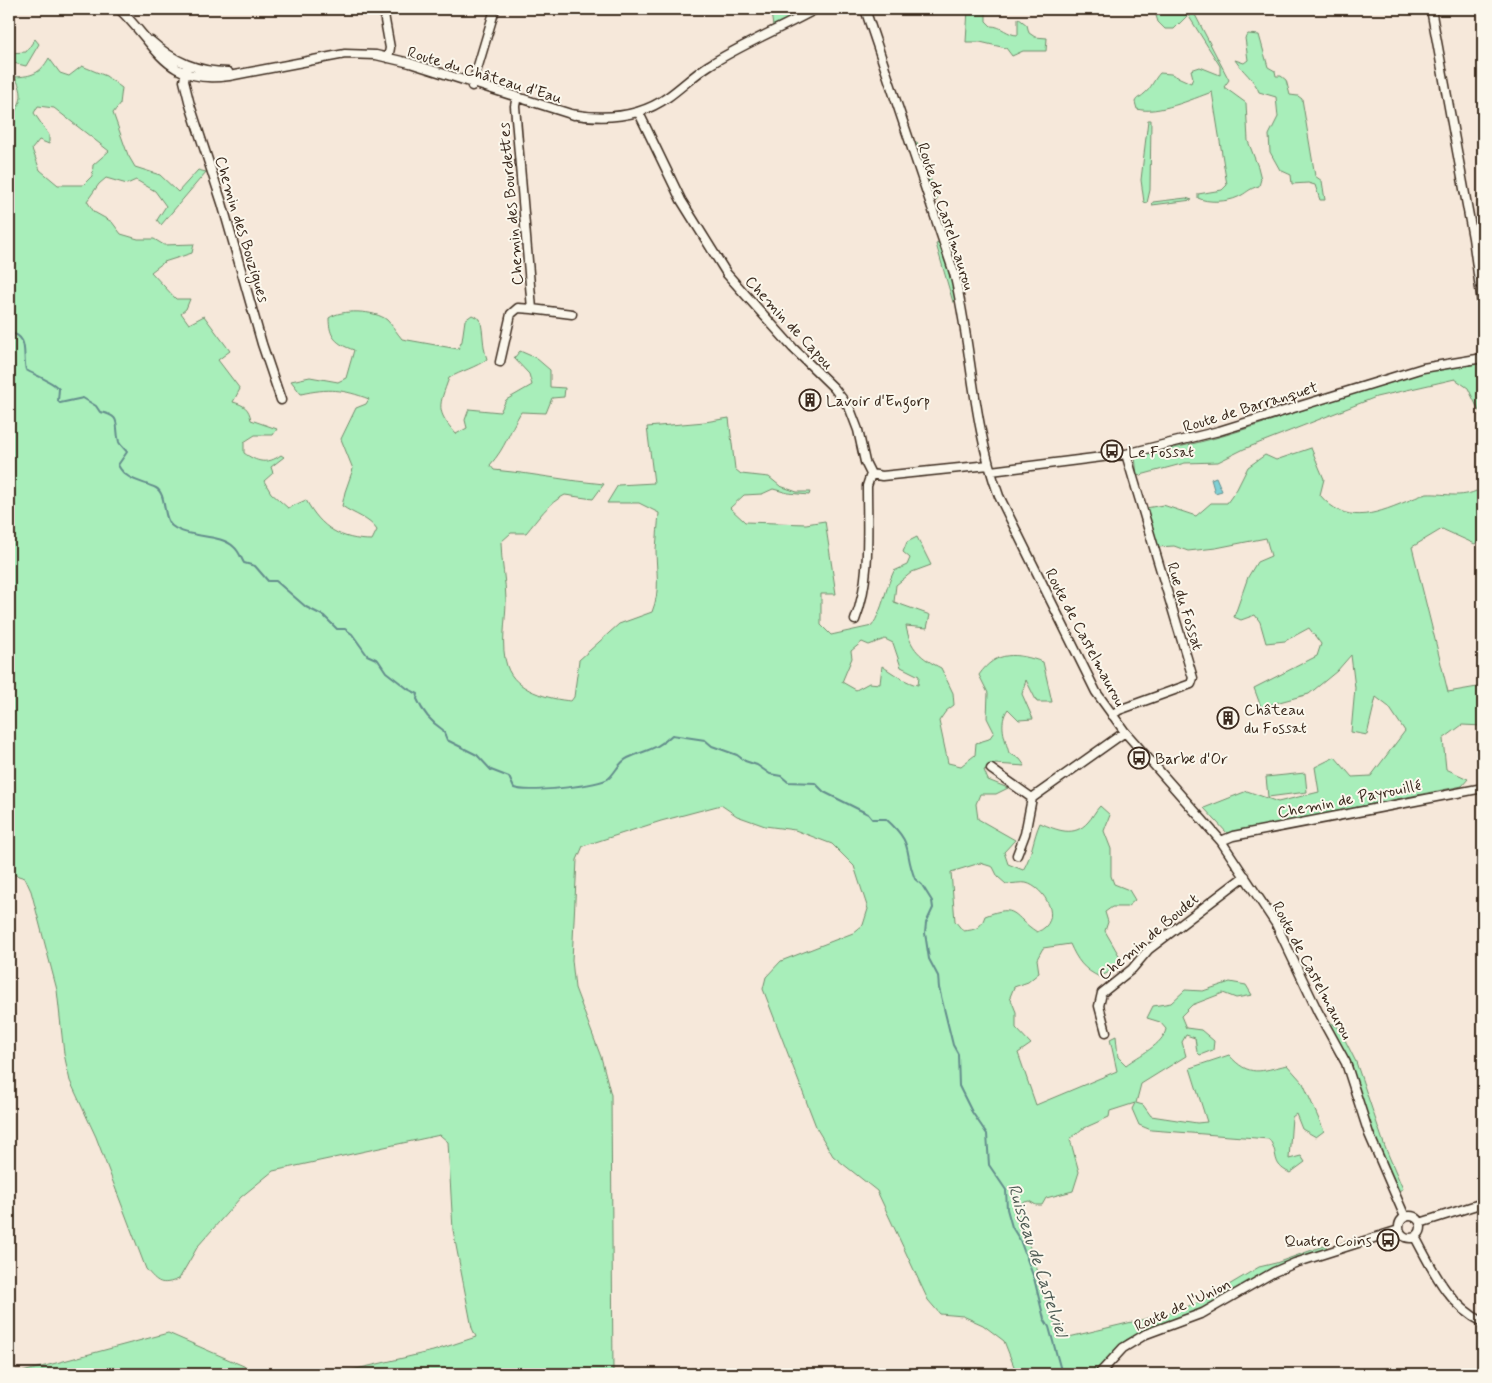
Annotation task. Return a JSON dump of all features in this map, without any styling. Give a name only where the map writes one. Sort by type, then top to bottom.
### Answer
[{"type":"street","points":[[383,9],[390,48],[388,58]]},
{"type":"street","points":[[472,84],[495,9]]},
{"type":"street","name":"Route du Château d'Eau","points":[[121,11],[138,30],[186,70],[243,72],[346,54],[367,54],[388,58],[574,115],[602,118],[638,113],[668,97],[708,66],[816,9]]},
{"type":"street","points":[[1431,9],[1471,228],[1483,310]]},
{"type":"street","name":"Route de Castelmaurou","points":[[866,10],[954,273],[963,316],[974,394],[990,468],[999,496],[1096,692],[1124,732],[1222,841],[1276,924],[1318,1012],[1346,1063],[1369,1134],[1405,1217]]},
{"type":"street","name":"Chemin des Bouzigues","points":[[186,70],[184,81],[190,105],[222,203],[262,344],[282,400]]},
{"type":"street","name":"Chemin des Bourdettes","points":[[516,98],[532,309]]},
{"type":"street","name":"Chemin de Capou","points":[[638,113],[681,200],[727,274],[793,348],[834,388],[850,409],[858,430],[865,462],[871,474]]},
{"type":"street","name":"Chemin des Bourdettes","points":[[500,362],[511,314],[518,308],[572,314]]},
{"type":"street","name":"Route de Barranquet","points":[[990,468],[1126,454],[1219,430],[1406,372],[1438,364],[1483,358]]},
{"type":"street","name":"Rue du Fossat","points":[[1112,716],[1119,710],[1191,684],[1193,678],[1126,454]]},
{"type":"street","points":[[855,620],[860,608],[865,573],[867,486],[871,474],[882,476],[990,468]]},
{"type":"street","points":[[1017,855],[1025,834],[1032,798],[1124,732]]},
{"type":"street","points":[[991,769],[1032,798]]},
{"type":"street","name":"Chemin de Payrouillé","points":[[1222,841],[1233,836],[1483,788]]},
{"type":"street","name":"Chemin de Boudet","points":[[1106,1032],[1099,1006],[1102,993],[1132,969],[1149,949],[1245,876]]},
{"type":"street","points":[[1420,1223],[1483,1203]]},
{"type":"street","points":[[1412,1216],[1420,1223],[1420,1231],[1415,1236],[1404,1236],[1399,1230],[1400,1222],[1405,1217],[1412,1216]]},
{"type":"street","name":"Route de l'Union","points":[[1099,1374],[1123,1348],[1146,1334],[1203,1313],[1274,1272],[1294,1263],[1399,1230]]},
{"type":"street","points":[[1415,1236],[1438,1281],[1458,1304],[1483,1322]]},
{"type":"green space","points":[[783,9],[808,9],[773,26],[771,13]]},
{"type":"green space","points":[[968,9],[986,9],[986,21],[991,26],[998,27],[1014,35],[1018,35],[1018,18],[1027,25],[1029,33],[1035,37],[1047,38],[1046,51],[1023,51],[1012,56],[1006,48],[980,42],[966,42]]},
{"type":"green space","points":[[1154,9],[1192,9],[1229,80],[1224,87],[1246,103],[1248,141],[1261,179],[1259,186],[1238,197],[1218,201],[1207,201],[1198,198],[1198,194],[1222,190],[1227,185],[1212,92],[1164,108],[1154,110],[1137,109],[1136,100],[1146,92],[1160,73],[1171,74],[1191,83],[1193,78],[1191,70],[1200,67],[1220,75],[1220,66],[1188,15],[1174,29],[1165,29],[1158,22]]},
{"type":"green space","points":[[1248,34],[1259,35],[1268,67],[1275,71],[1276,76],[1281,76],[1286,80],[1290,95],[1298,96],[1302,99],[1315,176],[1322,181],[1325,200],[1320,200],[1315,185],[1308,183],[1292,184],[1291,175],[1280,170],[1270,152],[1269,135],[1278,117],[1276,97],[1259,92],[1255,83],[1235,60],[1244,63],[1248,60],[1245,38]]},
{"type":"green space","points":[[35,39],[39,44],[26,66],[9,62],[9,53],[26,52]]},
{"type":"green space","points":[[49,58],[60,73],[69,76],[82,66],[106,76],[122,88],[120,104],[113,113],[128,155],[135,167],[160,175],[178,192],[198,170],[206,172],[161,225],[157,220],[166,206],[155,191],[136,180],[127,184],[106,178],[99,184],[87,201],[94,212],[112,222],[121,234],[138,239],[154,239],[164,245],[194,244],[192,253],[164,262],[151,272],[176,299],[190,299],[186,309],[181,313],[189,324],[204,316],[230,351],[218,360],[240,389],[233,402],[245,408],[251,420],[277,429],[273,435],[255,435],[244,442],[244,453],[253,459],[262,461],[271,460],[281,455],[284,457],[271,467],[273,473],[264,481],[271,493],[288,508],[306,500],[325,525],[341,535],[351,538],[372,540],[377,530],[366,520],[342,506],[353,469],[341,439],[356,408],[366,404],[369,399],[335,390],[301,394],[291,381],[310,377],[338,382],[346,378],[354,350],[342,345],[332,335],[329,318],[334,315],[349,312],[375,314],[387,320],[402,339],[458,349],[462,341],[465,320],[472,315],[480,319],[487,359],[449,378],[441,402],[442,413],[456,434],[467,428],[465,420],[469,409],[500,412],[506,400],[532,385],[529,374],[514,358],[520,351],[536,358],[550,370],[550,387],[565,388],[564,397],[552,398],[546,413],[521,412],[504,446],[490,465],[494,470],[604,484],[593,499],[565,495],[559,498],[553,502],[526,533],[511,533],[501,542],[506,593],[505,658],[511,675],[525,688],[543,696],[571,701],[574,697],[579,660],[619,624],[652,612],[657,588],[656,549],[659,513],[639,503],[607,503],[618,485],[654,483],[647,427],[729,418],[735,469],[741,474],[769,477],[780,486],[797,492],[810,492],[809,495],[773,489],[762,494],[744,495],[730,508],[745,522],[806,524],[825,521],[836,594],[821,594],[821,625],[831,635],[872,626],[879,613],[894,571],[907,565],[910,558],[903,552],[907,542],[917,537],[931,565],[912,572],[896,585],[894,602],[930,615],[927,628],[906,626],[910,641],[914,647],[922,656],[941,668],[953,693],[954,705],[946,711],[939,721],[948,763],[961,766],[975,755],[976,743],[989,739],[994,732],[987,718],[988,693],[979,675],[986,667],[993,661],[1008,656],[1024,657],[1043,662],[1052,702],[1037,702],[1026,680],[1022,694],[1033,719],[1019,720],[1008,709],[1003,720],[1004,736],[1009,753],[1020,759],[1025,766],[995,764],[984,770],[988,780],[1008,788],[996,794],[980,794],[976,804],[978,819],[1015,840],[1004,852],[1008,864],[1023,870],[1040,823],[1059,830],[1077,830],[1088,822],[1100,806],[1110,815],[1104,831],[1111,849],[1111,876],[1114,884],[1129,890],[1135,900],[1127,907],[1112,907],[1105,912],[1108,922],[1105,931],[1124,964],[1100,977],[1082,964],[1070,944],[1043,948],[1037,959],[1039,973],[1028,982],[1014,987],[1010,997],[1016,1012],[1016,1028],[1031,1044],[1018,1053],[1036,1105],[1117,1071],[1110,1039],[1116,1036],[1118,1057],[1126,1065],[1155,1045],[1164,1035],[1166,1029],[1160,1022],[1147,1018],[1153,1006],[1171,1003],[1185,990],[1203,991],[1230,982],[1246,985],[1252,995],[1236,998],[1223,993],[1192,1005],[1181,1016],[1186,1028],[1201,1030],[1214,1041],[1213,1050],[1200,1055],[1197,1052],[1195,1038],[1186,1035],[1182,1042],[1186,1056],[1141,1084],[1136,1103],[1143,1105],[1151,1116],[1197,1123],[1207,1122],[1190,1068],[1229,1055],[1249,1070],[1262,1071],[1287,1065],[1303,1083],[1324,1131],[1316,1137],[1302,1129],[1296,1114],[1292,1117],[1289,1159],[1301,1156],[1305,1162],[1290,1173],[1284,1170],[1277,1162],[1269,1139],[1151,1130],[1139,1125],[1132,1109],[1135,1103],[1110,1111],[1109,1117],[1082,1129],[1070,1139],[1079,1172],[1073,1191],[1046,1198],[1042,1205],[1036,1205],[1029,1201],[1021,1203],[1020,1217],[1057,1330],[1069,1337],[1170,1313],[1202,1301],[1259,1267],[1276,1263],[1326,1245],[1327,1249],[1198,1311],[1126,1340],[1092,1374],[1017,1374],[1004,1341],[983,1325],[963,1316],[940,1314],[928,1300],[877,1191],[833,1156],[817,1129],[763,989],[766,977],[781,961],[853,933],[863,925],[868,909],[854,866],[832,844],[795,830],[765,826],[737,816],[721,805],[661,821],[583,846],[577,860],[572,960],[575,988],[601,1057],[611,1095],[613,1374],[349,1374],[352,1370],[433,1351],[476,1337],[472,1328],[453,1230],[448,1142],[440,1135],[273,1171],[241,1197],[198,1246],[179,1279],[164,1283],[157,1280],[146,1269],[96,1137],[70,1081],[64,1054],[57,990],[31,891],[25,878],[9,873],[9,125],[21,97],[21,91],[15,77],[26,76],[39,71]],"holes":[[[38,106],[54,108],[109,151],[93,165],[92,176],[83,185],[58,185],[40,170],[32,149],[39,140],[49,144],[49,135],[34,113]],[[885,639],[893,643],[901,667],[919,676],[918,685],[905,680],[882,666],[880,684],[869,683],[856,690],[842,682],[852,658],[851,651],[862,642],[869,645]],[[980,863],[993,867],[998,877],[1006,884],[1026,883],[1033,886],[1045,897],[1051,913],[1050,920],[1045,927],[1037,932],[1014,913],[1009,911],[996,912],[985,916],[977,928],[963,931],[955,921],[951,872]]]},
{"type":"green space","points":[[1148,120],[1151,120],[1150,190],[1147,203],[1144,202],[1141,180]]},
{"type":"green space","points":[[917,142],[938,199],[936,201],[915,143]]},
{"type":"green space","points":[[1186,198],[1192,200],[1152,205],[1153,202]]},
{"type":"green space","points":[[936,244],[941,244],[957,301],[953,302]]},
{"type":"green space","points":[[1483,361],[1483,412],[1479,411],[1468,388],[1455,379],[1376,397],[1244,449],[1218,462],[1185,463],[1137,476],[1135,456],[1226,435],[1390,381],[1452,366]]},
{"type":"green space","points":[[1311,448],[1324,479],[1320,495],[1339,511],[1349,514],[1360,515],[1382,511],[1427,494],[1462,495],[1483,487],[1483,537],[1475,544],[1442,529],[1412,547],[1448,692],[1483,686],[1483,726],[1462,725],[1443,739],[1446,769],[1468,779],[1462,786],[1227,833],[1204,808],[1247,791],[1278,802],[1319,792],[1315,767],[1335,757],[1352,777],[1371,776],[1405,731],[1389,707],[1376,697],[1367,735],[1351,732],[1355,688],[1351,655],[1337,671],[1309,694],[1261,707],[1254,688],[1317,656],[1321,644],[1309,628],[1285,641],[1266,643],[1260,622],[1255,615],[1241,620],[1234,617],[1248,577],[1257,562],[1271,556],[1266,538],[1216,548],[1188,551],[1174,546],[1158,547],[1146,508],[1163,505],[1196,516],[1211,503],[1227,503],[1237,489],[1248,467],[1265,455],[1276,460]]},
{"type":"green space","points":[[1305,773],[1307,792],[1268,797],[1266,777]]},
{"type":"green space","points":[[1327,1020],[1339,1028],[1356,1062],[1385,1147],[1403,1189],[1398,1191],[1376,1143],[1353,1071]]},
{"type":"green space","points":[[168,1333],[262,1374],[15,1374]]},
{"type":"water","points":[[1216,477],[1222,491],[1215,493],[1211,479]]},
{"type":"waterway","name":"Ruisseau de Castelviel","points":[[9,333],[16,335],[23,342],[26,370],[57,386],[59,389],[58,401],[60,403],[83,398],[96,406],[100,412],[115,419],[119,442],[127,452],[118,465],[125,474],[159,491],[162,495],[167,518],[172,526],[187,533],[228,543],[237,550],[244,563],[255,566],[268,581],[276,581],[306,607],[324,616],[337,629],[345,629],[352,634],[367,655],[378,660],[386,672],[408,689],[418,694],[417,699],[422,709],[443,730],[447,740],[477,755],[491,770],[509,777],[514,788],[547,789],[603,781],[609,778],[625,760],[656,747],[672,735],[705,740],[712,746],[737,755],[770,774],[781,776],[788,782],[815,783],[824,792],[868,814],[872,819],[886,819],[905,842],[915,879],[922,885],[932,901],[933,908],[926,923],[925,933],[929,959],[938,976],[939,988],[953,1045],[958,1054],[959,1086],[972,1112],[987,1134],[989,1165],[1006,1190],[1007,1209],[1012,1227],[1020,1240],[1034,1278],[1044,1319],[1049,1327],[1062,1374]]},
{"type":"place","name":"Lavoir d'Engorp","points":[[810,400]]},
{"type":"place","name":"Le Fossat","points":[[1112,451]]},
{"type":"place","name":"Château du Fossat","points":[[1228,718]]},
{"type":"place","name":"Barbe d'Or","points":[[1139,758]]},
{"type":"place","name":"Quatre Coins","points":[[1388,1240]]}]
